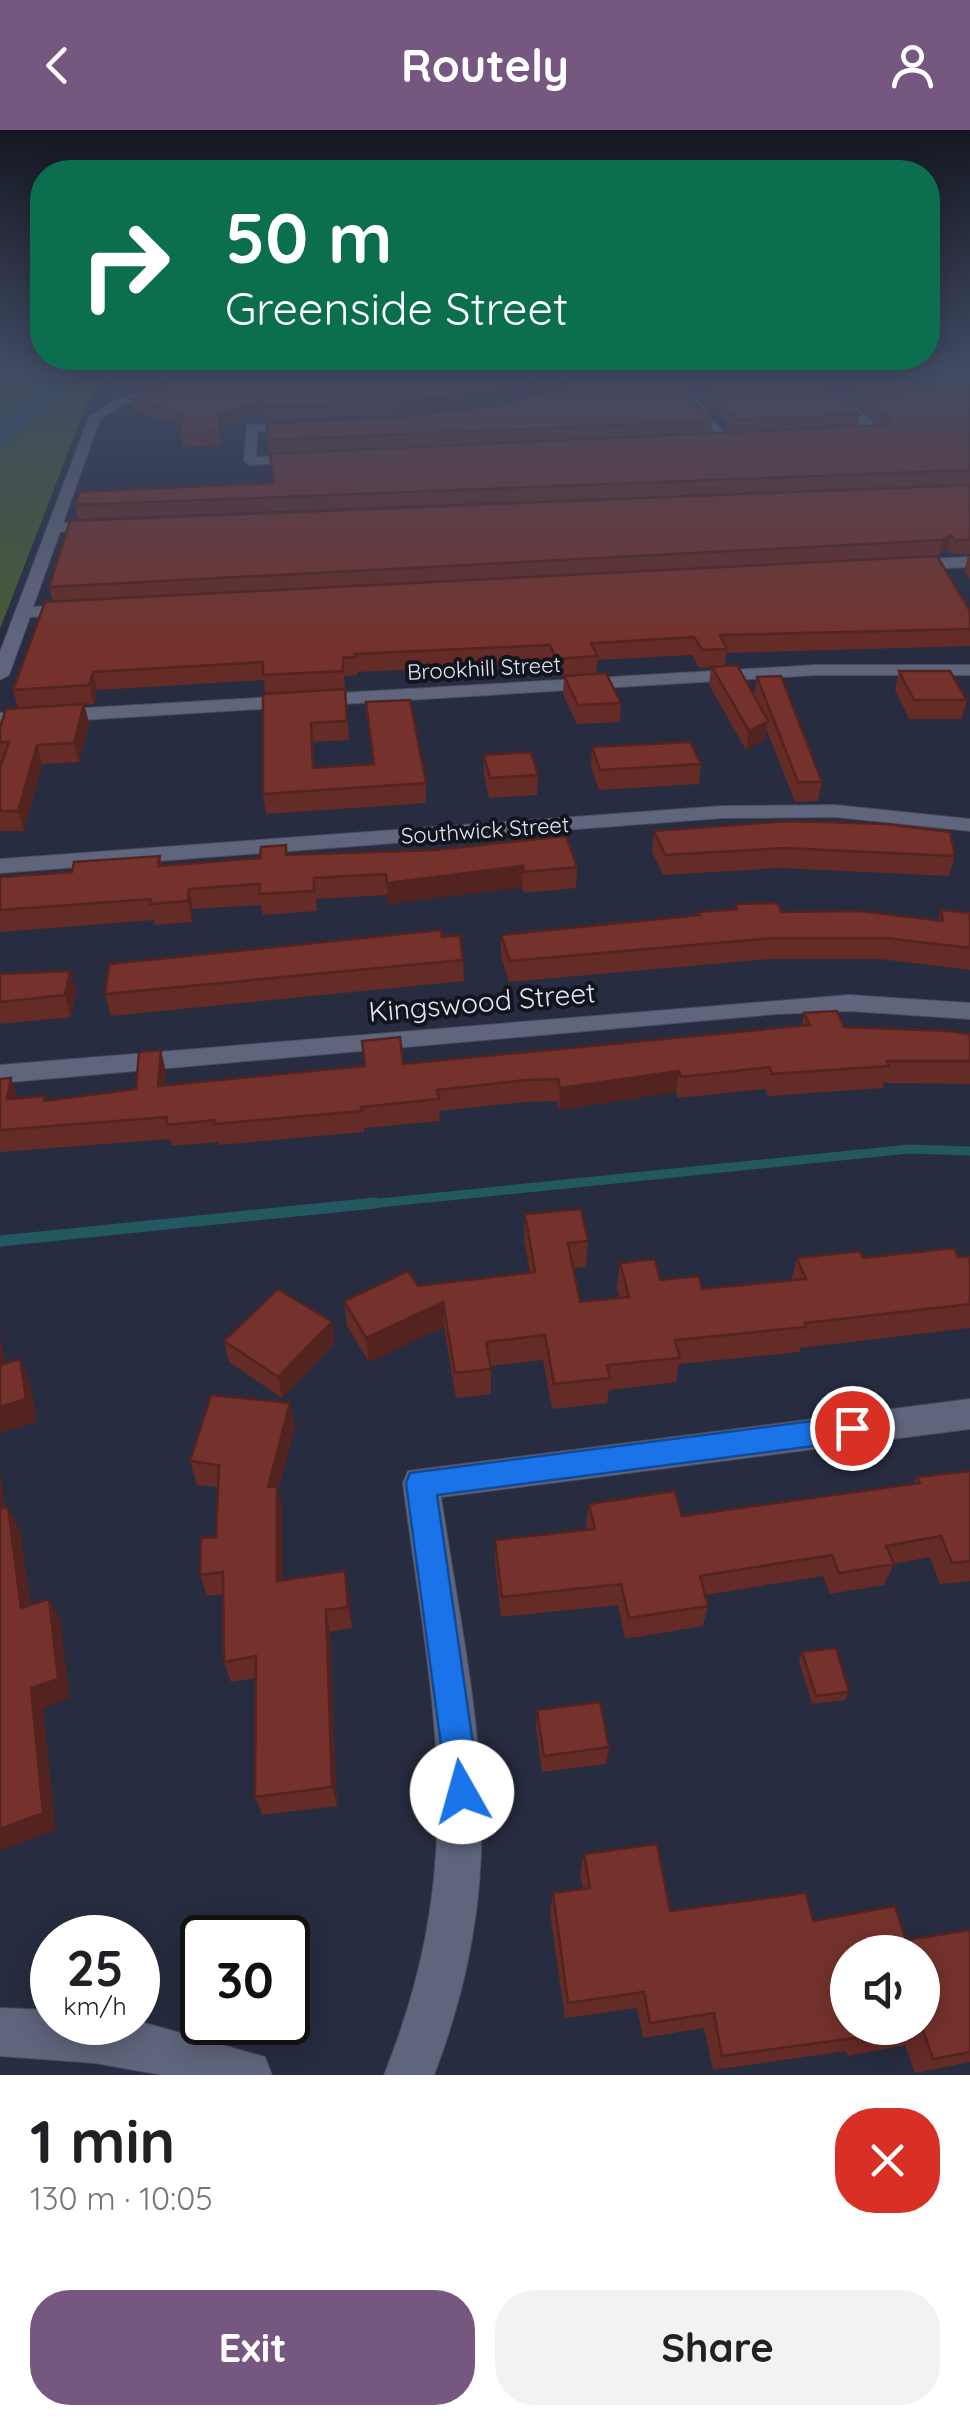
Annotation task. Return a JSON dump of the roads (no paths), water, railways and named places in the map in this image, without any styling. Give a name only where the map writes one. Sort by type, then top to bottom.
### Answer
[{"type":"street","points":[[0,675],[79,460]]},
{"type":"street","points":[[250,460],[283,460]]},
{"type":"street","points":[[54,528],[129,526]]},
{"type":"street","points":[[891,566],[970,562]]},
{"type":"street","points":[[23,612],[102,608]]},
{"type":"street","name":"Brookhill Street","points":[[0,720],[816,670],[970,670]]},
{"type":"street","name":"Southwick Street","points":[[0,866],[722,812],[835,811],[970,824]]},
{"type":"street","name":"Kingswood Street","points":[[0,1074],[776,1006],[848,1003],[970,1011]]},
{"type":"street","points":[[409,2075],[438,1986],[452,1918],[462,1808],[421,1483],[970,1414]]},
{"type":"street","points":[[0,2032],[68,2033],[178,2050],[247,2075]]},
{"type":"waterway","points":[[350,1206],[909,1149],[970,1151]]},
{"type":"waterway","points":[[0,1241],[375,1203]]}]
